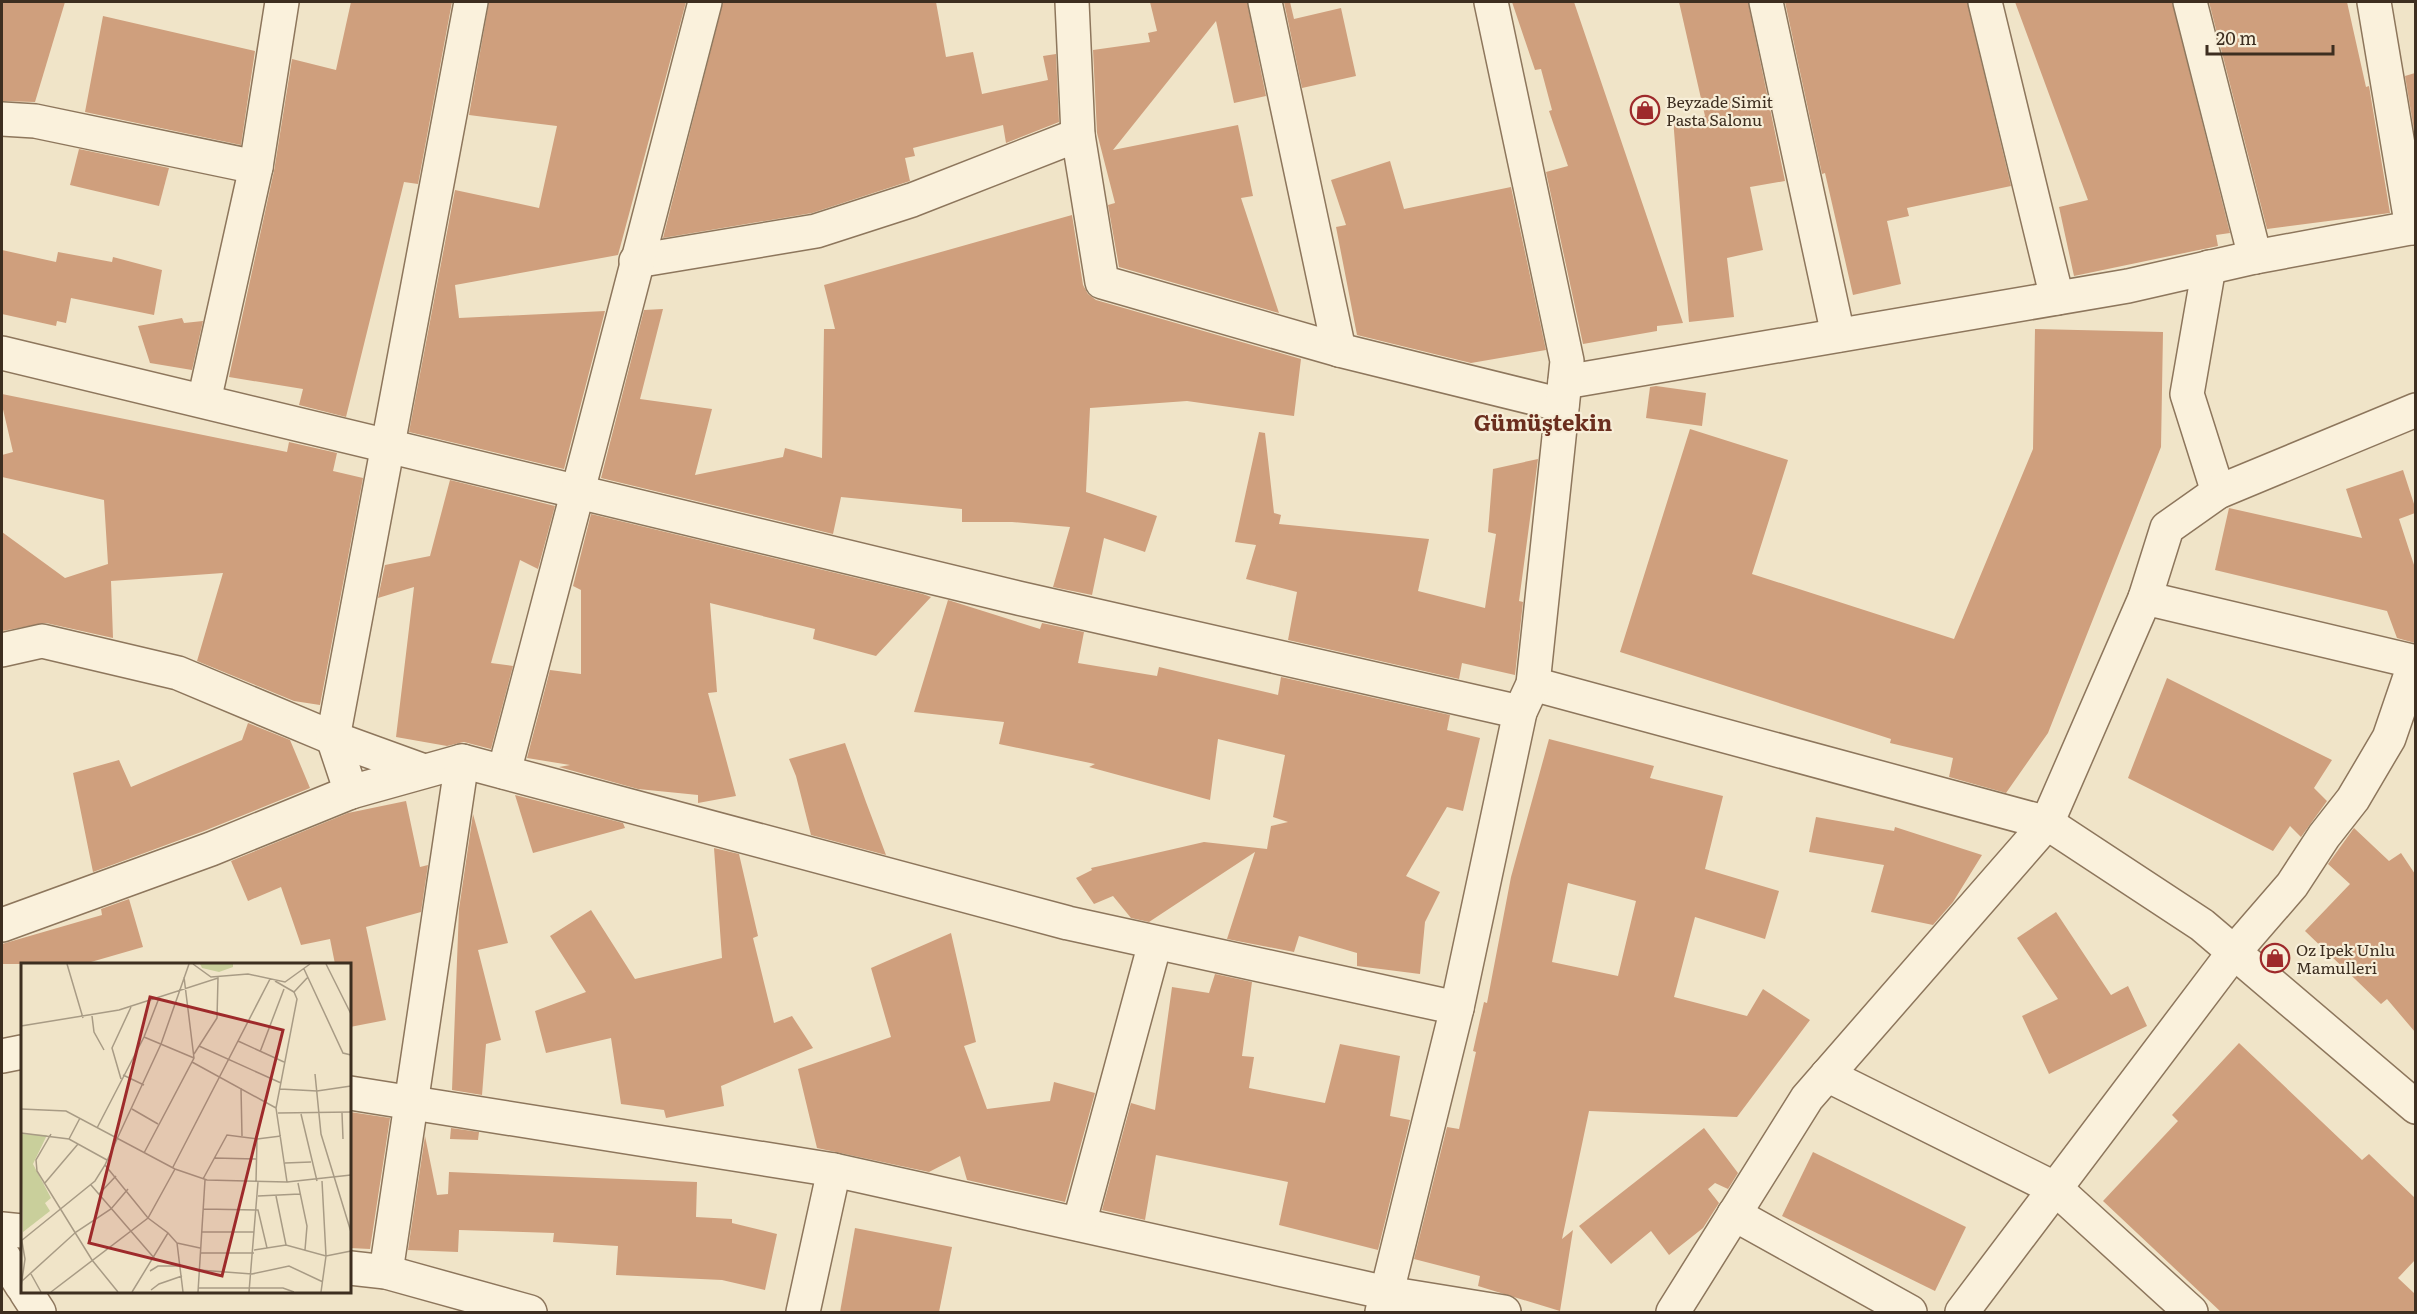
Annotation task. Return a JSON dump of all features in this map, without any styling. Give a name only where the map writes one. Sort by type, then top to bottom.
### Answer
[{"type":"street","points":[[204,401],[256,167],[282,2]]},
{"type":"street","points":[[351,792],[333,738],[471,2]]},
{"type":"street","points":[[504,772],[580,490],[636,261],[705,2]]},
{"type":"street","points":[[1072,2],[1078,135],[1102,282],[1339,350],[1564,393],[1838,335],[2128,286],[2255,257],[2414,227],[2374,2]]},
{"type":"street","points":[[1265,2],[1339,350]]},
{"type":"street","points":[[1384,1303],[1457,1008],[1526,698],[1567,361],[1491,2]]},
{"type":"street","points":[[1766,2],[1838,335]]},
{"type":"street","points":[[1984,2],[2058,298]]},
{"type":"street","points":[[2190,2],[2255,257]]},
{"type":"street","points":[[2,119],[35,122],[256,167]]},
{"type":"street","points":[[636,261],[816,231],[912,200],[1078,135]]},
{"type":"street","points":[[2209,267],[2187,394],[2218,492]]},
{"type":"street","points":[[2,353],[580,490],[1018,598],[1526,698],[2047,823],[2202,926],[2415,1107]]},
{"type":"street","points":[[1673,1312],[1807,1098],[2047,823],[2145,598],[2167,528],[2218,492],[2415,410]]},
{"type":"street","points":[[1962,1312],[2234,952],[2292,885],[2324,836],[2353,799],[2389,738],[2415,662],[2145,598]]},
{"type":"street","points":[[2,650],[42,641],[178,673],[333,738],[424,771]]},
{"type":"street","points":[[2,925],[211,849],[351,792],[462,761],[1056,920],[1457,1008]]},
{"type":"street","points":[[386,1272],[462,761]]},
{"type":"street","points":[[1079,1224],[1155,943]]},
{"type":"street","points":[[2,1056],[21,1052]]},
{"type":"street","points":[[1827,1075],[2056,1189],[2191,1312]]},
{"type":"street","points":[[351,1093],[834,1170],[1079,1224],[1384,1303],[1504,1312]]},
{"type":"street","points":[[803,1312],[834,1170]]},
{"type":"street","points":[[1734,1214],[1910,1312]]},
{"type":"street","points":[[2,1229],[21,1232]]},
{"type":"street","points":[[2,1254],[21,1284]]},
{"type":"street","points":[[351,1268],[386,1272],[530,1312]]},
{"type":"street","points":[[27,1293],[39,1312]]},
{"type":"building","points":[[2,2],[65,2],[35,102],[2,101]]},
{"type":"building","points":[[351,2],[452,2],[418,184],[404,182],[346,417],[299,405],[303,389],[229,377],[274,171],[292,59],[336,70]]},
{"type":"building","points":[[489,2],[686,2],[618,255],[455,285],[459,318],[605,311],[564,469],[409,432],[455,190],[539,208],[557,126],[469,115]]},
{"type":"building","points":[[723,2],[936,2],[946,57],[973,52],[982,94],[1048,80],[1043,56],[1056,54],[1059,122],[1006,143],[1003,125],[913,148],[915,156],[905,158],[910,181],[812,213],[663,238]]},
{"type":"building","points":[[1150,2],[1247,2],[1266,96],[1234,103],[1216,21],[1113,150],[1238,125],[1253,196],[1241,198],[1279,313],[1119,267],[1108,205],[1115,203],[1097,133],[1093,50],[1150,42],[1148,33],[1157,31]]},
{"type":"building","points":[[1284,2],[1290,2],[1294,19],[1341,8],[1356,76],[1302,88]]},
{"type":"building","points":[[1512,2],[1574,2],[1683,323],[1657,326],[1657,331],[1583,344],[1546,172],[1568,166],[1549,111],[1552,110],[1541,69],[1535,70]]},
{"type":"building","points":[[1679,2],[1748,2],[1785,181],[1750,187],[1763,250],[1727,258],[1734,317],[1689,322],[1673,118],[1705,116]]},
{"type":"building","points":[[1785,2],[1967,2],[2011,186],[1907,208],[1909,216],[1887,221],[1901,284],[1853,295],[1825,173],[1822,174]]},
{"type":"building","points":[[2015,2],[2172,2],[2230,233],[2216,235],[2218,246],[2074,276],[2059,207],[2088,200]]},
{"type":"building","points":[[2209,2],[2347,2],[2366,87],[2369,86],[2390,213],[2267,229]]},
{"type":"building","points":[[103,16],[255,51],[241,145],[85,112]]},
{"type":"building","points":[[2415,73],[2415,136],[2405,76]]},
{"type":"building","points":[[79,149],[169,168],[159,206],[70,185]]},
{"type":"building","points":[[1390,161],[1404,209],[1511,187],[1546,350],[1471,363],[1357,335],[1336,227],[1346,225],[1331,180]]},
{"type":"building","points":[[1072,215],[1083,285],[1088,294],[1096,300],[1301,359],[1294,416],[1187,401],[1090,408],[1086,492],[1157,516],[1145,552],[1104,538],[1092,595],[1053,587],[1070,527],[1012,522],[962,522],[962,509],[841,497],[833,534],[601,478],[644,310],[663,309],[640,399],[712,409],[695,475],[783,457],[785,448],[822,458],[824,329],[835,329],[824,285]]},
{"type":"building","points":[[2,250],[56,262],[58,252],[112,262],[113,257],[162,270],[154,315],[71,298],[66,323],[57,321],[56,326],[2,314]]},
{"type":"building","points":[[182,318],[184,323],[203,321],[192,370],[150,363],[138,326]]},
{"type":"building","points":[[2035,329],[2163,332],[2161,447],[2048,733],[2006,793],[1949,777],[1953,758],[1890,743],[1891,739],[1620,652],[1690,429],[1788,460],[1752,574],[1954,639],[2033,449]]},
{"type":"building","points":[[1650,387],[1706,393],[1702,426],[1646,418]]},
{"type":"building","points":[[2,394],[287,452],[289,442],[337,453],[333,471],[363,478],[320,705],[294,701],[197,661],[223,573],[111,581],[113,638],[46,623],[2,631],[2,532],[65,578],[108,564],[104,500],[2,477],[2,455],[13,452],[2,405]]},
{"type":"building","points":[[1259,432],[1265,433],[1274,513],[1281,515],[1279,524],[1429,539],[1418,591],[1485,608],[1496,534],[1488,532],[1493,469],[1538,459],[1519,601],[1523,602],[1515,675],[1462,663],[1459,679],[1288,640],[1297,592],[1246,579],[1256,545],[1235,542]]},
{"type":"building","points":[[2403,470],[2415,507],[2415,513],[2399,519],[2415,568],[2415,643],[2397,638],[2387,611],[2215,570],[2229,508],[2362,538],[2346,489]]},
{"type":"building","points":[[450,480],[555,506],[538,569],[520,560],[491,663],[513,666],[491,749],[464,742],[447,746],[396,737],[414,587],[378,598],[385,565],[430,556]]},
{"type":"building","points":[[591,514],[931,597],[876,656],[813,639],[815,629],[710,603],[717,692],[708,693],[736,796],[698,803],[698,795],[638,789],[559,767],[570,765],[527,758],[550,670],[581,674],[581,590],[573,586]]},
{"type":"building","points":[[948,600],[1040,629],[1042,623],[1084,632],[1078,663],[1157,676],[1159,667],[1278,695],[1281,677],[1450,715],[1447,730],[1480,738],[1463,811],[1447,807],[1406,876],[1440,892],[1425,922],[1420,974],[1357,966],[1357,953],[1299,936],[1294,952],[1227,939],[1255,852],[1149,922],[1131,918],[1113,896],[1094,904],[1076,878],[1092,870],[1091,868],[1204,842],[1267,849],[1271,826],[1288,822],[1273,817],[1285,755],[1218,739],[1210,800],[1089,767],[1095,764],[999,744],[1004,722],[914,712]]},
{"type":"building","points":[[2167,678],[2332,760],[2314,788],[2327,801],[2301,837],[2290,826],[2273,851],[2128,778]]},
{"type":"building","points":[[248,723],[290,740],[310,788],[204,831],[93,872],[73,773],[119,760],[131,787],[242,740]]},
{"type":"building","points":[[1549,739],[1654,766],[1650,778],[1723,796],[1705,869],[1779,891],[1765,939],[1695,917],[1674,997],[1747,1016],[1763,989],[1810,1020],[1737,1117],[1589,1111],[1562,1239],[1573,1230],[1560,1311],[1478,1286],[1480,1276],[1414,1259],[1447,1127],[1459,1129],[1476,1052],[1473,1051],[1484,1002],[1487,1003],[1511,877]],"holes":[[[1568,883],[1636,901],[1618,976],[1552,962]]]},
{"type":"building","points":[[845,743],[886,855],[811,835],[796,776],[789,759]]},
{"type":"building","points":[[515,795],[623,823],[625,828],[533,853]]},
{"type":"building","points":[[406,801],[420,867],[428,865],[421,912],[366,927],[386,1020],[351,1027],[351,963],[335,963],[330,939],[301,945],[281,887],[248,901],[231,861],[348,813]]},
{"type":"building","points":[[473,814],[508,943],[478,950],[501,1040],[486,1044],[482,1095],[452,1090],[459,909]]},
{"type":"building","points":[[1816,817],[1894,831],[1895,827],[1982,855],[1953,902],[1933,925],[1871,912],[1884,865],[1809,852]]},
{"type":"building","points":[[2354,828],[2389,861],[2401,853],[2415,874],[2415,1032],[2387,999],[2381,1004],[2305,931],[2350,884],[2328,864]]},
{"type":"building","points":[[714,848],[739,854],[758,936],[753,938],[774,1023],[792,1016],[813,1048],[721,1086],[724,1106],[666,1118],[664,1110],[621,1104],[611,1038],[546,1053],[535,1011],[586,992],[550,936],[591,910],[635,979],[722,958]]},
{"type":"building","points":[[129,899],[143,947],[87,963],[2,964],[2,944],[102,915],[101,909]]},
{"type":"building","points":[[2056,912],[2111,995],[2128,986],[2147,1026],[2049,1074],[2022,1016],[2058,999],[2017,938]]},
{"type":"building","points":[[951,933],[976,1042],[964,1046],[987,1109],[1050,1101],[1054,1082],[1095,1093],[1065,1202],[967,1180],[960,1156],[929,1172],[817,1148],[798,1069],[891,1037],[871,968]]},
{"type":"building","points":[[1215,974],[1252,982],[1242,1056],[1254,1057],[1249,1088],[1325,1103],[1340,1044],[1400,1056],[1390,1116],[1410,1120],[1378,1250],[1279,1225],[1288,1182],[1156,1155],[1145,1220],[1102,1210],[1131,1103],[1155,1110],[1172,987],[1209,993]]},
{"type":"building","points":[[2239,1043],[2362,1160],[2369,1154],[2415,1198],[2415,1260],[2398,1278],[2415,1294],[2415,1312],[2221,1312],[2103,1201],[2178,1121],[2172,1115]]},
{"type":"building","points":[[351,1112],[390,1118],[370,1249],[351,1248]]},
{"type":"building","points":[[451,1128],[479,1132],[478,1140],[450,1139]]},
{"type":"building","points":[[1704,1128],[1738,1173],[1728,1189],[1715,1183],[1708,1189],[1719,1203],[1703,1228],[1669,1255],[1651,1231],[1611,1264],[1579,1226]]},
{"type":"building","points":[[425,1136],[437,1195],[448,1194],[449,1172],[697,1182],[696,1217],[732,1219],[732,1223],[777,1234],[765,1290],[722,1280],[616,1275],[618,1246],[553,1242],[554,1233],[459,1230],[458,1252],[408,1250]]},
{"type":"building","points":[[1813,1152],[1966,1227],[1935,1291],[1782,1216]]},
{"type":"building","points":[[855,1228],[952,1247],[939,1312],[840,1312]]},
{"type":"place","name":"Beyzade Simit Pasta Salonu","points":[[1645,110]]},
{"type":"place","name":"Oz Ipek Unlu Mamulleri","points":[[2275,958]]},
{"type":"district","name":"Gümüştekin","points":[[1543,421]]}]
